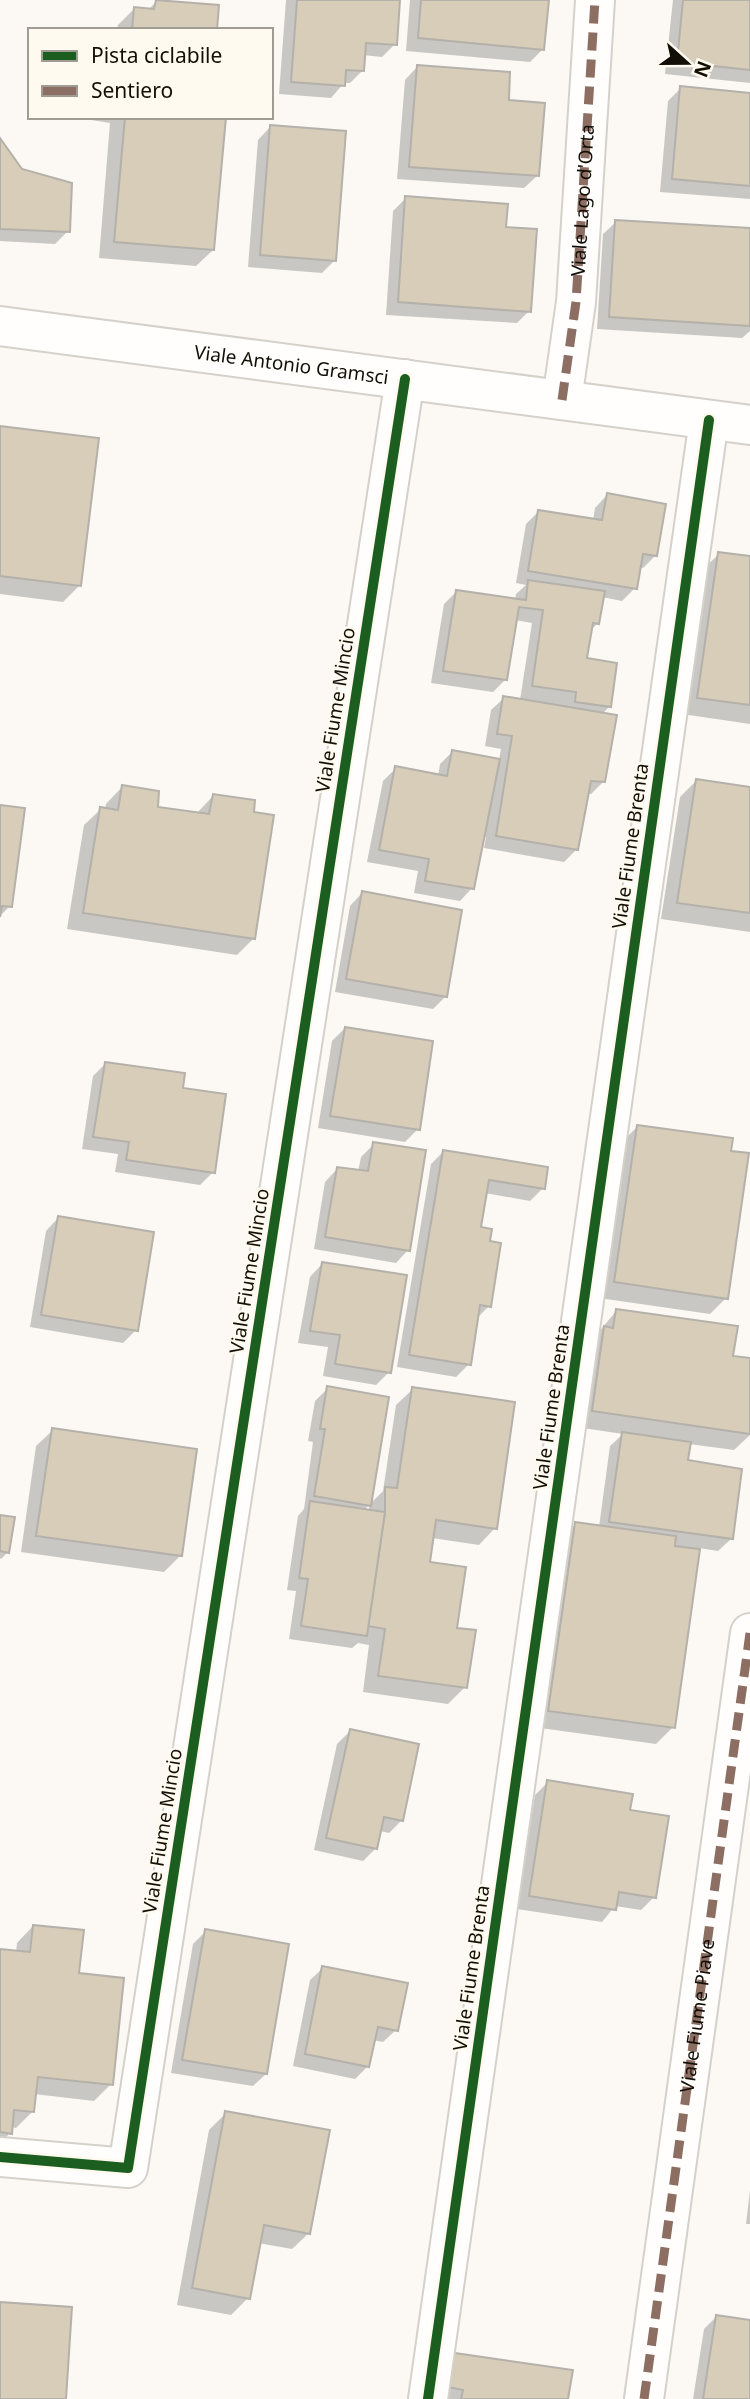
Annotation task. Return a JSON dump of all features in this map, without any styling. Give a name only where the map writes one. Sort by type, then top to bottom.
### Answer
[{"type":"street","name":"Viale Lago d'Orta","points":[[562,400],[576,302],[595,0]]},
{"type":"street","name":"Viale Antonio Gramsci","points":[[0,326],[750,425]]},
{"type":"street","name":"Viale Fiume Mincio","points":[[0,2157],[128,2168],[405,379]]},
{"type":"street","name":"Viale Fiume Brenta","points":[[428,2399],[709,420]]},
{"type":"street","name":"Viale Fiume Piave","points":[[644,2399],[750,1633]]},
{"type":"building","points":[[156,0],[219,5],[217,28],[132,28],[134,7],[154,9]]},
{"type":"building","points":[[297,0],[400,0],[397,45],[366,43],[364,71],[346,70],[345,86],[291,82]]},
{"type":"building","points":[[421,0],[549,0],[544,50],[418,38]]},
{"type":"building","points":[[683,0],[750,0],[750,70],[677,62]]},
{"type":"building","points":[[417,65],[510,72],[509,100],[545,103],[539,176],[409,167]]},
{"type":"building","points":[[680,86],[750,93],[750,186],[672,179]]},
{"type":"building","points":[[125,119],[226,119],[214,250],[114,242]]},
{"type":"building","points":[[270,125],[346,131],[336,261],[260,255]]},
{"type":"building","points":[[0,138],[22,169],[72,183],[70,232],[0,229]]},
{"type":"building","points":[[405,196],[508,204],[506,227],[537,229],[531,312],[398,302]]},
{"type":"building","points":[[615,220],[750,228],[750,326],[609,317]]},
{"type":"building","points":[[0,426],[99,438],[81,586],[0,576]]},
{"type":"building","points":[[607,493],[666,504],[657,556],[643,554],[637,589],[528,571],[538,510],[602,520]]},
{"type":"building","points":[[718,552],[750,556],[750,705],[697,698]]},
{"type":"building","points":[[528,580],[605,591],[599,624],[593,623],[587,658],[617,663],[611,707],[575,702],[576,692],[532,686],[543,610],[519,607],[507,680],[443,671],[456,590],[526,600]]},
{"type":"building","points":[[503,696],[617,715],[605,782],[591,781],[578,850],[496,836],[512,736],[497,734]]},
{"type":"building","points":[[452,750],[500,759],[474,889],[425,881],[429,859],[379,850],[395,766],[447,776]]},
{"type":"building","points":[[696,779],[750,787],[750,913],[677,903]]},
{"type":"building","points":[[122,785],[159,791],[158,807],[209,814],[213,794],[255,800],[254,812],[274,815],[255,939],[83,913],[100,807],[118,810]]},
{"type":"building","points":[[0,805],[25,808],[12,907],[2,906],[0,917]]},
{"type":"building","points":[[362,891],[462,910],[447,997],[346,979]]},
{"type":"building","points":[[345,1027],[433,1041],[420,1130],[330,1116]]},
{"type":"building","points":[[105,1062],[185,1073],[183,1088],[226,1094],[215,1173],[126,1160],[129,1142],[93,1137]]},
{"type":"building","points":[[637,1125],[733,1138],[731,1151],[749,1153],[728,1299],[614,1282]]},
{"type":"building","points":[[373,1142],[426,1150],[410,1251],[325,1237],[337,1167],[368,1171]]},
{"type":"building","points":[[443,1150],[548,1167],[545,1189],[489,1180],[481,1227],[492,1229],[490,1241],[501,1243],[491,1307],[480,1305],[471,1365],[409,1355]]},
{"type":"building","points":[[58,1216],[154,1232],[138,1331],[41,1315]]},
{"type":"building","points":[[322,1262],[407,1275],[391,1373],[335,1364],[340,1335],[310,1331]]},
{"type":"building","points":[[616,1309],[738,1326],[733,1356],[750,1358],[750,1434],[592,1411],[604,1326],[613,1328]]},
{"type":"building","points":[[327,1386],[389,1397],[371,1506],[314,1496],[325,1429],[320,1429]]},
{"type":"building","points":[[412,1387],[515,1402],[497,1529],[436,1520],[430,1562],[466,1567],[457,1628],[476,1630],[467,1688],[378,1676],[385,1629],[368,1626],[385,1512],[385,1487],[397,1488]]},
{"type":"building","points":[[52,1428],[197,1449],[182,1556],[36,1536]]},
{"type":"building","points":[[622,1432],[691,1442],[688,1460],[742,1469],[733,1539],[609,1522]]},
{"type":"building","points":[[310,1501],[385,1512],[367,1636],[301,1626],[308,1579],[299,1578]]},
{"type":"building","points":[[0,1515],[15,1517],[9,1553],[0,1551]]},
{"type":"building","points":[[575,1522],[676,1536],[675,1546],[700,1549],[675,1728],[548,1711]]},
{"type":"building","points":[[350,1729],[419,1744],[403,1821],[384,1817],[377,1849],[326,1838]]},
{"type":"building","points":[[547,1780],[633,1794],[630,1810],[669,1816],[656,1898],[619,1892],[616,1910],[529,1896]]},
{"type":"building","points":[[33,1925],[84,1930],[79,1973],[124,1978],[113,2085],[38,2077],[34,2112],[14,2110],[12,2134],[0,2132],[0,1949],[30,1952]]},
{"type":"building","points":[[205,1929],[289,1944],[267,2074],[182,2060]]},
{"type":"building","points":[[322,1966],[408,1983],[398,2031],[378,2027],[369,2067],[305,2054]]},
{"type":"building","points":[[225,2111],[330,2130],[310,2234],[264,2225],[250,2299],[192,2288]]},
{"type":"building","points":[[0,2302],[72,2307],[66,2399],[0,2399]]},
{"type":"building","points":[[716,2315],[750,2320],[750,2399],[703,2399]]},
{"type":"building","points":[[448,2352],[573,2370],[568,2399],[461,2399],[463,2390],[443,2386]]},
{"type":"marked path","points":[[562,400],[576,302],[595,0]]},
{"type":"marked path","points":[[644,2399],[750,1633]]},
{"type":"cycle path","points":[[0,2157],[128,2168],[405,379]]},
{"type":"cycle path","points":[[428,2399],[709,420]]}]
